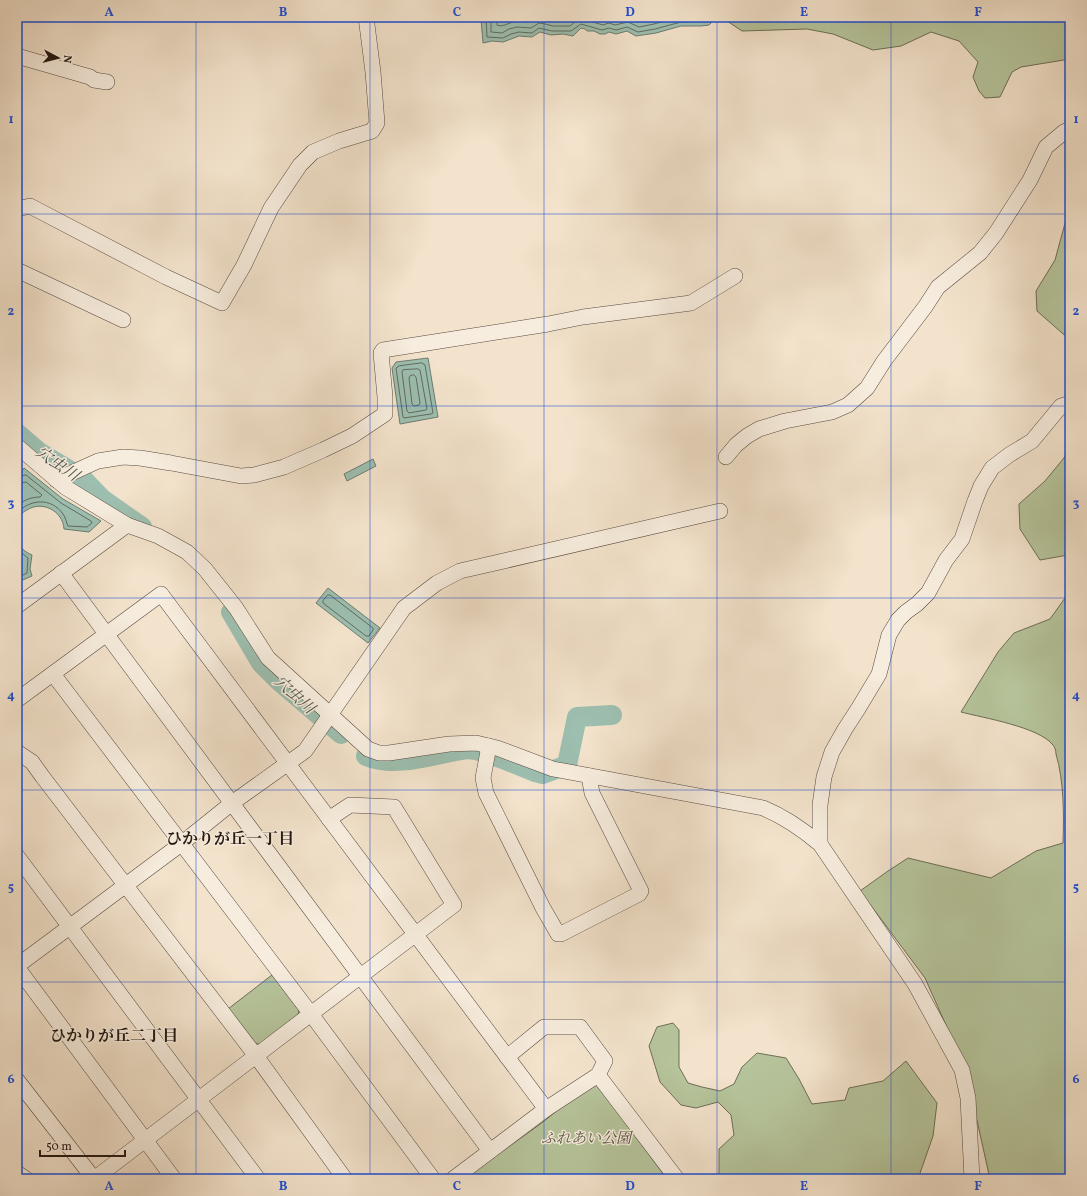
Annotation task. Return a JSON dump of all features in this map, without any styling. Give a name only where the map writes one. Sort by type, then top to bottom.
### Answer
[{"type":"street","points":[[17,208],[30,206],[166,277],[222,303],[244,266],[271,208],[300,165],[313,152],[339,141],[372,131],[377,123],[373,72],[366,17]]},
{"type":"street","points":[[17,56],[90,77],[94,80],[107,82]]},
{"type":"street","points":[[726,457],[736,445],[759,429],[785,421],[832,412],[848,405],[868,388],[884,360],[921,312],[938,287],[980,253],[996,233],[1030,180],[1046,147],[1070,129]]},
{"type":"street","points":[[17,270],[123,320]]},
{"type":"street","points":[[56,480],[98,461],[123,457],[140,458],[241,476],[254,475],[284,467],[352,436],[385,414],[381,353],[383,350],[548,324],[583,317],[691,302],[735,276]]},
{"type":"street","points":[[820,844],[820,806],[824,777],[832,752],[879,674],[889,635],[898,620],[928,593],[946,560],[962,538],[981,486],[992,468],[1009,455],[1032,441],[1061,406],[1070,403]]},
{"type":"street","points":[[17,446],[56,480],[127,525],[158,536],[188,552],[205,569],[236,608],[268,658],[368,749],[379,753],[401,752],[449,744],[476,743],[489,746],[552,769],[763,808],[790,821],[820,844],[915,984],[962,1070],[968,1098],[972,1179]]},
{"type":"street","points":[[174,1179],[17,967],[181,844],[232,803],[305,751],[404,608],[437,583],[460,571],[720,511]]},
{"type":"street","points":[[17,606],[127,525]]},
{"type":"street","points":[[61,573],[490,1151]]},
{"type":"street","points":[[17,700],[160,594],[546,1109]]},
{"type":"street","points":[[53,674],[311,1014],[433,1179]]},
{"type":"street","points":[[489,746],[483,778],[486,793],[543,908],[558,934],[561,934],[639,894],[641,891],[592,793],[590,776]]},
{"type":"street","points":[[17,752],[32,762],[256,1056],[345,1179]]},
{"type":"street","points":[[17,1080],[94,1179],[454,905],[394,807],[350,805],[329,819]]},
{"type":"street","points":[[17,856],[258,1179]]},
{"type":"street","points":[[452,1179],[546,1109],[598,1075],[605,1061],[580,1027],[544,1027],[507,1057]]},
{"type":"street","points":[[598,1075],[677,1179]]},
{"type":"street","points":[[17,1172],[26,1179]]},
{"type":"green space","points":[[723,17],[1070,17],[1070,59],[1021,67],[1012,72],[1000,97],[985,98],[979,91],[973,77],[978,62],[959,41],[931,32],[901,46],[873,50],[833,34],[807,29],[742,31]]},
{"type":"green space","points":[[1070,205],[1070,340],[1037,311],[1036,291],[1055,260]]},
{"type":"green space","points":[[1070,443],[1070,557],[1068,555],[1040,560],[1020,529],[1019,504],[1045,481],[1064,458]]},
{"type":"green space","points":[[1070,591],[1070,1179],[990,1179],[976,1116],[970,1079],[925,978],[860,891],[908,858],[991,878],[1036,851],[1063,843],[1061,775],[1054,746],[1036,733],[1024,728],[961,712],[998,652],[1014,633],[1050,619]]},
{"type":"green space","points":[[272,975],[299,1010],[297,1020],[263,1045],[253,1043],[228,1009]]},
{"type":"green space","points":[[673,1023],[679,1030],[679,1067],[688,1083],[720,1091],[734,1084],[742,1067],[757,1053],[786,1058],[812,1104],[845,1100],[849,1088],[883,1081],[906,1061],[937,1103],[933,1136],[918,1179],[719,1179],[719,1149],[734,1135],[731,1115],[718,1102],[696,1108],[681,1105],[660,1082],[649,1046],[657,1027]]},
{"type":"green space","name":"ふれあい公園","points":[[591,1083],[596,1083],[667,1179],[464,1179],[543,1122]]},
{"type":"water","points":[[483,17],[715,17],[709,25],[681,26],[656,33],[636,36],[627,31],[616,34],[609,32],[600,34],[581,28],[573,36],[563,34],[551,35],[540,32],[532,37],[519,36],[503,42],[492,41],[483,43],[481,19]]},
{"type":"water","points":[[428,358],[438,417],[400,424],[392,368],[396,362]]},
{"type":"water","points":[[373,459],[376,466],[347,481],[344,474]]},
{"type":"water","points":[[24,468],[63,499],[101,521],[89,532],[64,529],[63,523],[56,512],[39,506],[33,507],[24,512],[17,522],[17,477]]},
{"type":"water","points":[[17,541],[23,550],[32,555],[30,569],[32,576],[18,582]]},
{"type":"water","points":[[328,588],[380,628],[368,643],[316,603]]},
{"type":"waterway","name":"穴虫川","points":[[17,433],[39,452],[81,477],[102,499],[142,527]]},
{"type":"waterway","name":"穴虫川","points":[[231,612],[261,663],[280,682],[341,734]]},
{"type":"waterway","name":"穴虫川","points":[[366,756],[378,760],[403,761],[467,749],[476,750],[543,774],[567,765],[577,717],[612,715]]},
{"type":"district","name":"ひかりが丘一丁目","points":[[230,838]]},
{"type":"district","name":"ひかりが丘二丁目","points":[[114,1035]]}]
